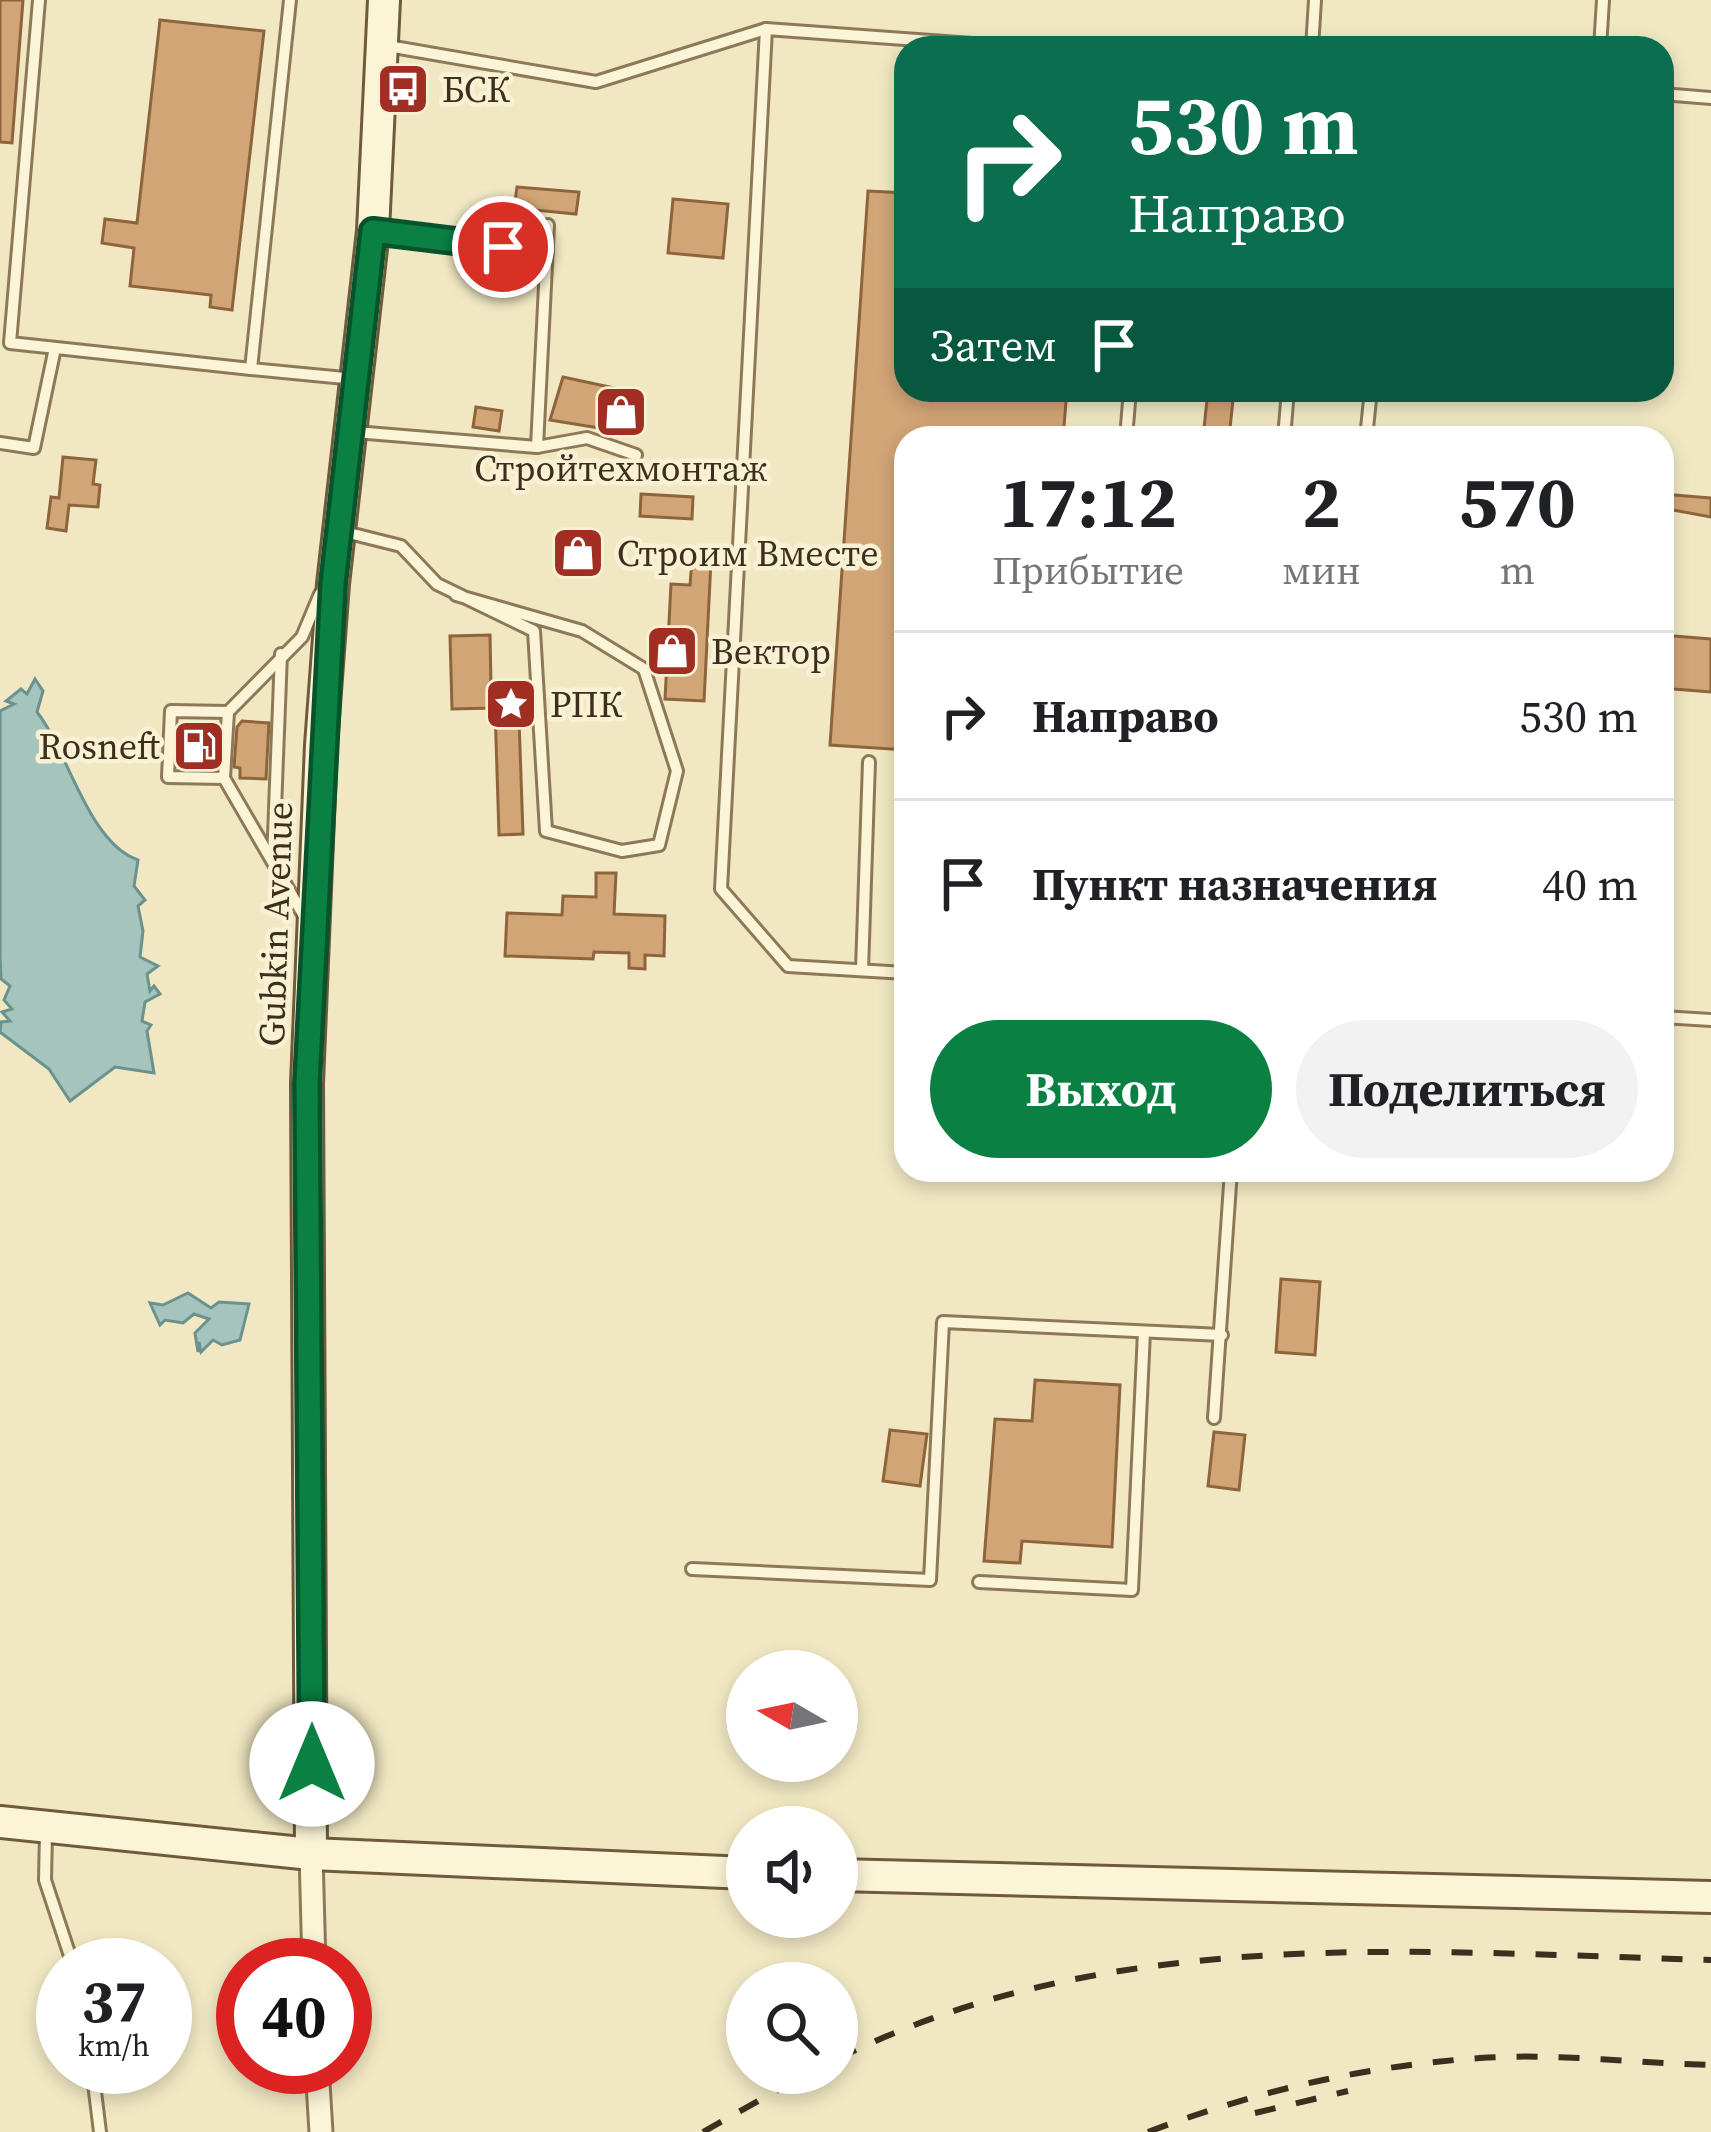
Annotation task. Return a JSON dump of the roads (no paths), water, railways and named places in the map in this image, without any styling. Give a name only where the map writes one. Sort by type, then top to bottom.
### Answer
[{"type":"street","name":"Gubkin Avenue","points":[[311,1854],[313,1540],[306,1233],[314,933],[337,544],[373,231],[384,0]]},
{"type":"street","points":[[0,1822],[311,1854],[726,1872]]},
{"type":"street","points":[[311,1854],[313,1938]]},
{"type":"street","points":[[858,1876],[1711,1897]]},
{"type":"street","points":[[319,2094],[321,2132]]},
{"type":"lane","points":[[38,0],[10,344],[358,379]]},
{"type":"lane","points":[[250,368],[290,0]]},
{"type":"lane","points":[[1313,36],[1315,0]]},
{"type":"lane","points":[[1601,36],[1603,0]]},
{"type":"lane","points":[[766,29],[721,889],[788,966],[894,972]]},
{"type":"lane","points":[[382,45],[596,82],[766,29],[894,38]]},
{"type":"lane","points":[[1674,95],[1711,98]]},
{"type":"lane","points":[[537,447],[548,225]]},
{"type":"lane","points":[[373,231],[547,253]]},
{"type":"lane","points":[[0,443],[34,448],[55,348]]},
{"type":"lane","points":[[352,431],[537,447],[587,437],[636,455]]},
{"type":"lane","points":[[314,933],[224,778],[228,712],[302,637],[337,544],[401,546],[437,584],[456,595],[534,631],[546,831],[622,851],[659,844],[677,771],[644,669],[583,631],[456,595]]},
{"type":"lane","points":[[273,862],[281,654]]},
{"type":"lane","points":[[224,778],[168,777],[171,711],[228,712]]},
{"type":"lane","points":[[862,970],[869,762]]},
{"type":"lane","points":[[1674,1018],[1711,1020]]},
{"type":"lane","points":[[1214,1418],[1230,1182]]},
{"type":"lane","points":[[692,1569],[930,1580],[944,1322],[1222,1335]]},
{"type":"lane","points":[[980,1582],[1132,1590],[1144,1332]]},
{"type":"lane","points":[[46,1829],[45,1880],[67,1938]]},
{"type":"lane","points":[[95,2094],[100,2132]]},
{"type":"water","points":[[35,679],[43,691],[37,712],[92,816],[105,835],[138,860],[134,886],[145,900],[138,906],[143,931],[140,957],[158,966],[147,974],[150,991],[154,986],[160,994],[145,1002],[142,1021],[151,1025],[147,1031],[154,1073],[115,1067],[70,1101],[49,1069],[0,1032],[1,1022],[10,1021],[2,1012],[12,1009],[4,1000],[10,986],[1,979],[0,956],[0,711],[14,704],[6,701],[21,689],[27,694]]},
{"type":"water","points":[[188,1293],[211,1308],[219,1302],[249,1304],[240,1340],[222,1345],[213,1340],[201,1352],[199,1342],[198,1352],[195,1333],[209,1319],[194,1314],[183,1323],[165,1320],[160,1325],[150,1303],[163,1305]]},
{"type":"railway","points":[[858,2050],[941,2015],[1047,1985],[1156,1966],[1377,1952],[1711,1960]]},
{"type":"railway","points":[[1148,2132],[1229,2104],[1394,2067],[1537,2057],[1711,2065]]},
{"type":"railway","points":[[1255,2113],[1348,2091]]},
{"type":"railway","points":[[703,2132],[771,2094]]},
{"type":"place","name":"БСК","points":[[403,89]]},
{"type":"place","name":"Стройтехмонтаж","points":[[621,412]]},
{"type":"place","name":"Строим Вместе","points":[[578,553]]},
{"type":"place","name":"Вектор","points":[[672,651]]},
{"type":"place","name":"РПК","points":[[511,704]]},
{"type":"place","name":"Rosneft","points":[[199,746]]}]
